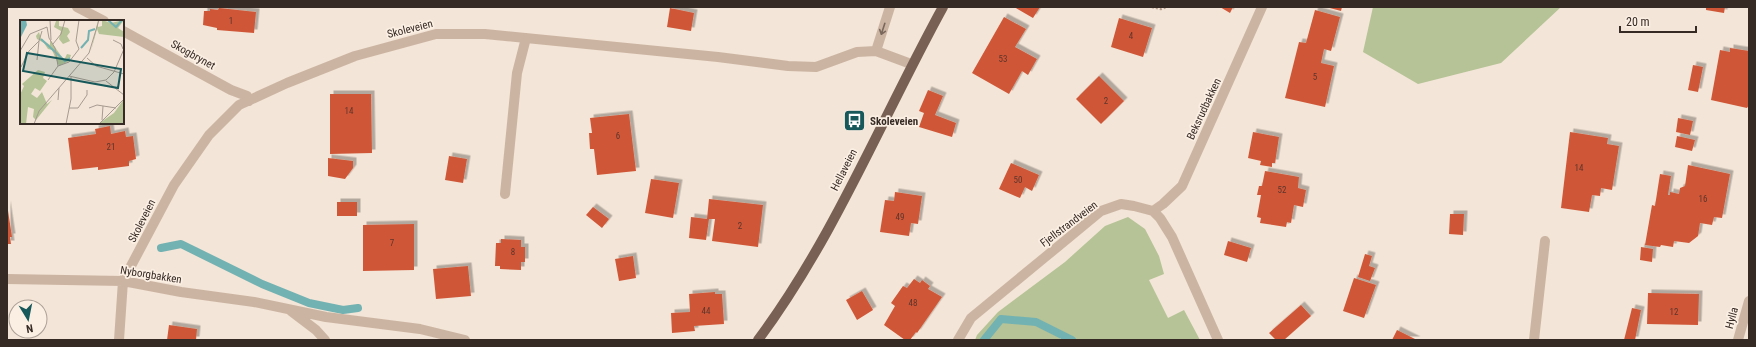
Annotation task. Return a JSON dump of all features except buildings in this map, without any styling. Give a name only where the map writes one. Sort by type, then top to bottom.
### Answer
[{"type":"main road","name":"Hellaveien","points":[[758,340],[775,317],[818,248],[911,64],[943,7]]},
{"type":"street","points":[[77,7],[102,20]]},
{"type":"street","points":[[876,51],[890,7]]},
{"type":"street","name":"Beksrudbakken","points":[[1153,211],[1163,204],[1182,186],[1262,7]]},
{"type":"street","name":"Skogbrynet","points":[[124,32],[230,90],[247,96],[249,101]]},
{"type":"street","name":"Skoleveien","points":[[119,340],[123,281],[174,185],[209,135],[239,105],[355,56],[436,34],[485,34],[718,57],[788,66],[816,67],[858,52],[876,51],[911,64]]},
{"type":"street","points":[[505,194],[517,73],[526,38]]},
{"type":"street","name":"Fjellstrandveien","points":[[958,340],[971,318],[1101,212],[1122,204],[1153,211]]},
{"type":"street","points":[[1153,211],[1172,237],[1218,340]]},
{"type":"street","points":[[1534,340],[1545,241]]},
{"type":"street","name":"Nyborgbakken","points":[[7,279],[123,281],[181,292],[254,302],[289,310],[420,329],[465,340]]},
{"type":"street","name":"Hylla","points":[[1738,340],[1749,302]]},
{"type":"street","name":"Nyborgbakken","points":[[289,310],[316,330],[326,340]]},
{"type":"path","points":[[1152,7],[1161,9],[1166,7]]},
{"type":"green space","points":[[1373,7],[1561,7],[1501,63],[1418,84],[1363,52]]},
{"type":"green space","points":[[1128,217],[1145,229],[1159,256],[1164,274],[1149,280],[1168,318],[1184,310],[1200,340],[1072,340],[1061,335],[1060,340],[975,340],[977,335],[998,312],[1065,262],[1105,226]]},
{"type":"waterway","points":[[161,248],[181,244],[262,284],[309,303],[343,310],[358,308]]},
{"type":"waterway","points":[[984,340],[1001,319],[1036,322],[1072,340]]},
{"type":"place","name":"Skoleveien","points":[[854,121]]}]
